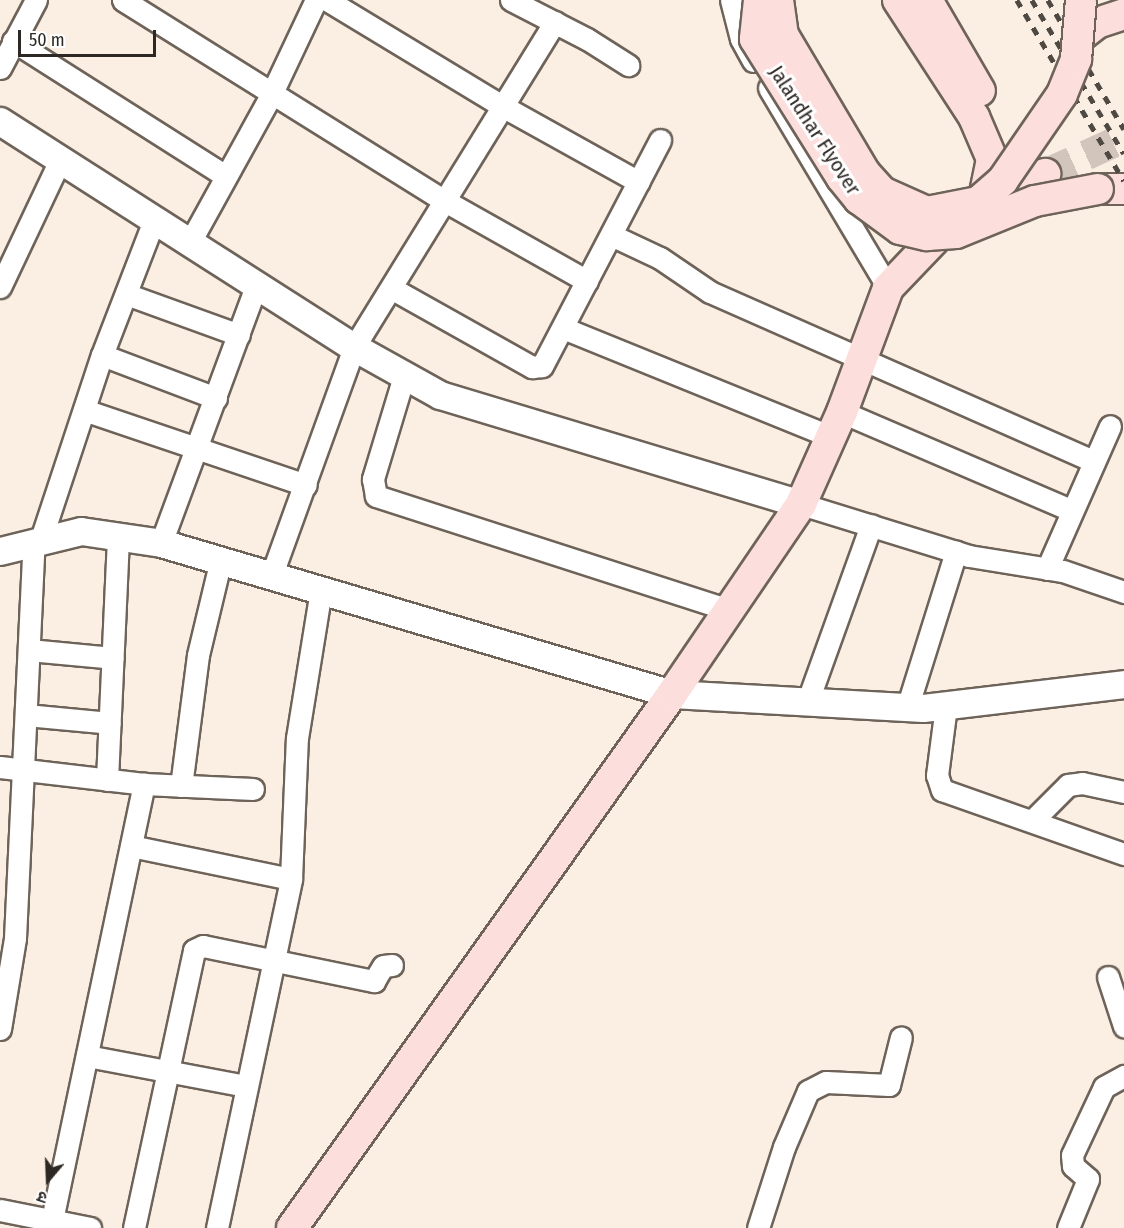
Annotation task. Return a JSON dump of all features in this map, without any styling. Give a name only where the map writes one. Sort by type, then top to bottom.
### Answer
[{"type":"main road","name":"Jalandhar Flyover","points":[[759,0],[755,39],[842,178],[867,206],[900,229],[927,235],[956,232],[1035,201],[1098,189],[1124,189]]},
{"type":"main road","name":"Jalandhar Flyover","points":[[778,0],[783,35],[866,173],[882,192],[927,212],[978,202],[1003,180],[1062,94],[1076,59],[1081,0]]},
{"type":"main road","points":[[898,0],[974,117],[992,159],[983,203]]},
{"type":"main road","points":[[292,1228],[672,694],[726,609],[801,504],[837,425],[888,288],[951,222],[1032,179],[927,0]]},
{"type":"main road","points":[[1078,38],[1097,23],[1124,14]]},
{"type":"street","points":[[0,68],[36,0]]},
{"type":"street","points":[[123,0],[445,201],[587,281]]},
{"type":"street","points":[[190,242],[271,94],[316,0]]},
{"type":"street","points":[[327,0],[504,107],[639,182]]},
{"type":"street","points":[[511,0],[555,21],[628,65]]},
{"type":"street","points":[[731,0],[746,50],[888,288]]},
{"type":"street","points":[[272,574],[354,347],[555,21]]},
{"type":"street","points":[[14,41],[226,176]]},
{"type":"street","points":[[0,121],[354,347],[404,376],[457,401],[956,552],[1047,569],[1124,592]]},
{"type":"street","points":[[391,288],[538,368],[546,362],[660,140]]},
{"type":"street","points":[[0,287],[60,160]]},
{"type":"street","points":[[0,1029],[15,938],[29,650],[37,540],[102,355],[154,220]]},
{"type":"street","points":[[611,235],[660,258],[710,292],[1093,461]]},
{"type":"street","points":[[160,543],[199,448],[257,284]]},
{"type":"street","points":[[126,294],[239,335]]},
{"type":"street","points":[[562,328],[1071,510]]},
{"type":"street","points":[[102,355],[216,398]]},
{"type":"street","points":[[404,376],[373,479],[376,496],[726,609]]},
{"type":"street","points":[[84,410],[306,484]]},
{"type":"street","points":[[1047,569],[1071,510],[1110,426]]},
{"type":"street","points":[[807,703],[871,525]]},
{"type":"street","points":[[0,551],[37,540],[81,531],[160,543],[321,588],[672,694],[907,708],[946,706],[1070,688],[1124,684]]},
{"type":"street","points":[[107,780],[118,536]]},
{"type":"street","points":[[907,708],[956,552]]},
{"type":"street","points":[[181,786],[198,655],[221,559]]},
{"type":"street","points":[[217,1228],[291,879],[297,738],[321,588]]},
{"type":"street","points":[[29,650],[113,658]]},
{"type":"street","points":[[946,706],[937,775],[942,790],[1124,854]]},
{"type":"street","points":[[26,716],[110,723]]},
{"type":"street","points":[[0,767],[144,784],[254,789]]},
{"type":"street","points":[[1032,822],[1068,785],[1082,783],[1124,792]]},
{"type":"street","points":[[52,1220],[144,784]]},
{"type":"street","points":[[131,846],[291,879]]},
{"type":"street","points":[[134,1228],[194,950],[203,946],[374,981],[383,966],[392,965]]},
{"type":"street","points":[[1108,977],[1123,1020]]},
{"type":"street","points":[[758,1228],[808,1092],[826,1082],[889,1085],[901,1037]]},
{"type":"street","points":[[87,1056],[246,1086]]},
{"type":"street","points":[[1072,1227],[1088,1179],[1073,1166],[1072,1155],[1100,1094],[1110,1082],[1124,1076]]},
{"type":"street","points":[[0,1209],[90,1228]]},
{"type":"tunnel","points":[[1045,174],[1124,138]]},
{"type":"railway","points":[[1017,0],[1124,181]]},
{"type":"railway","points":[[1032,0],[1124,154]]},
{"type":"railway","points":[[1048,0],[1124,129]]}]
